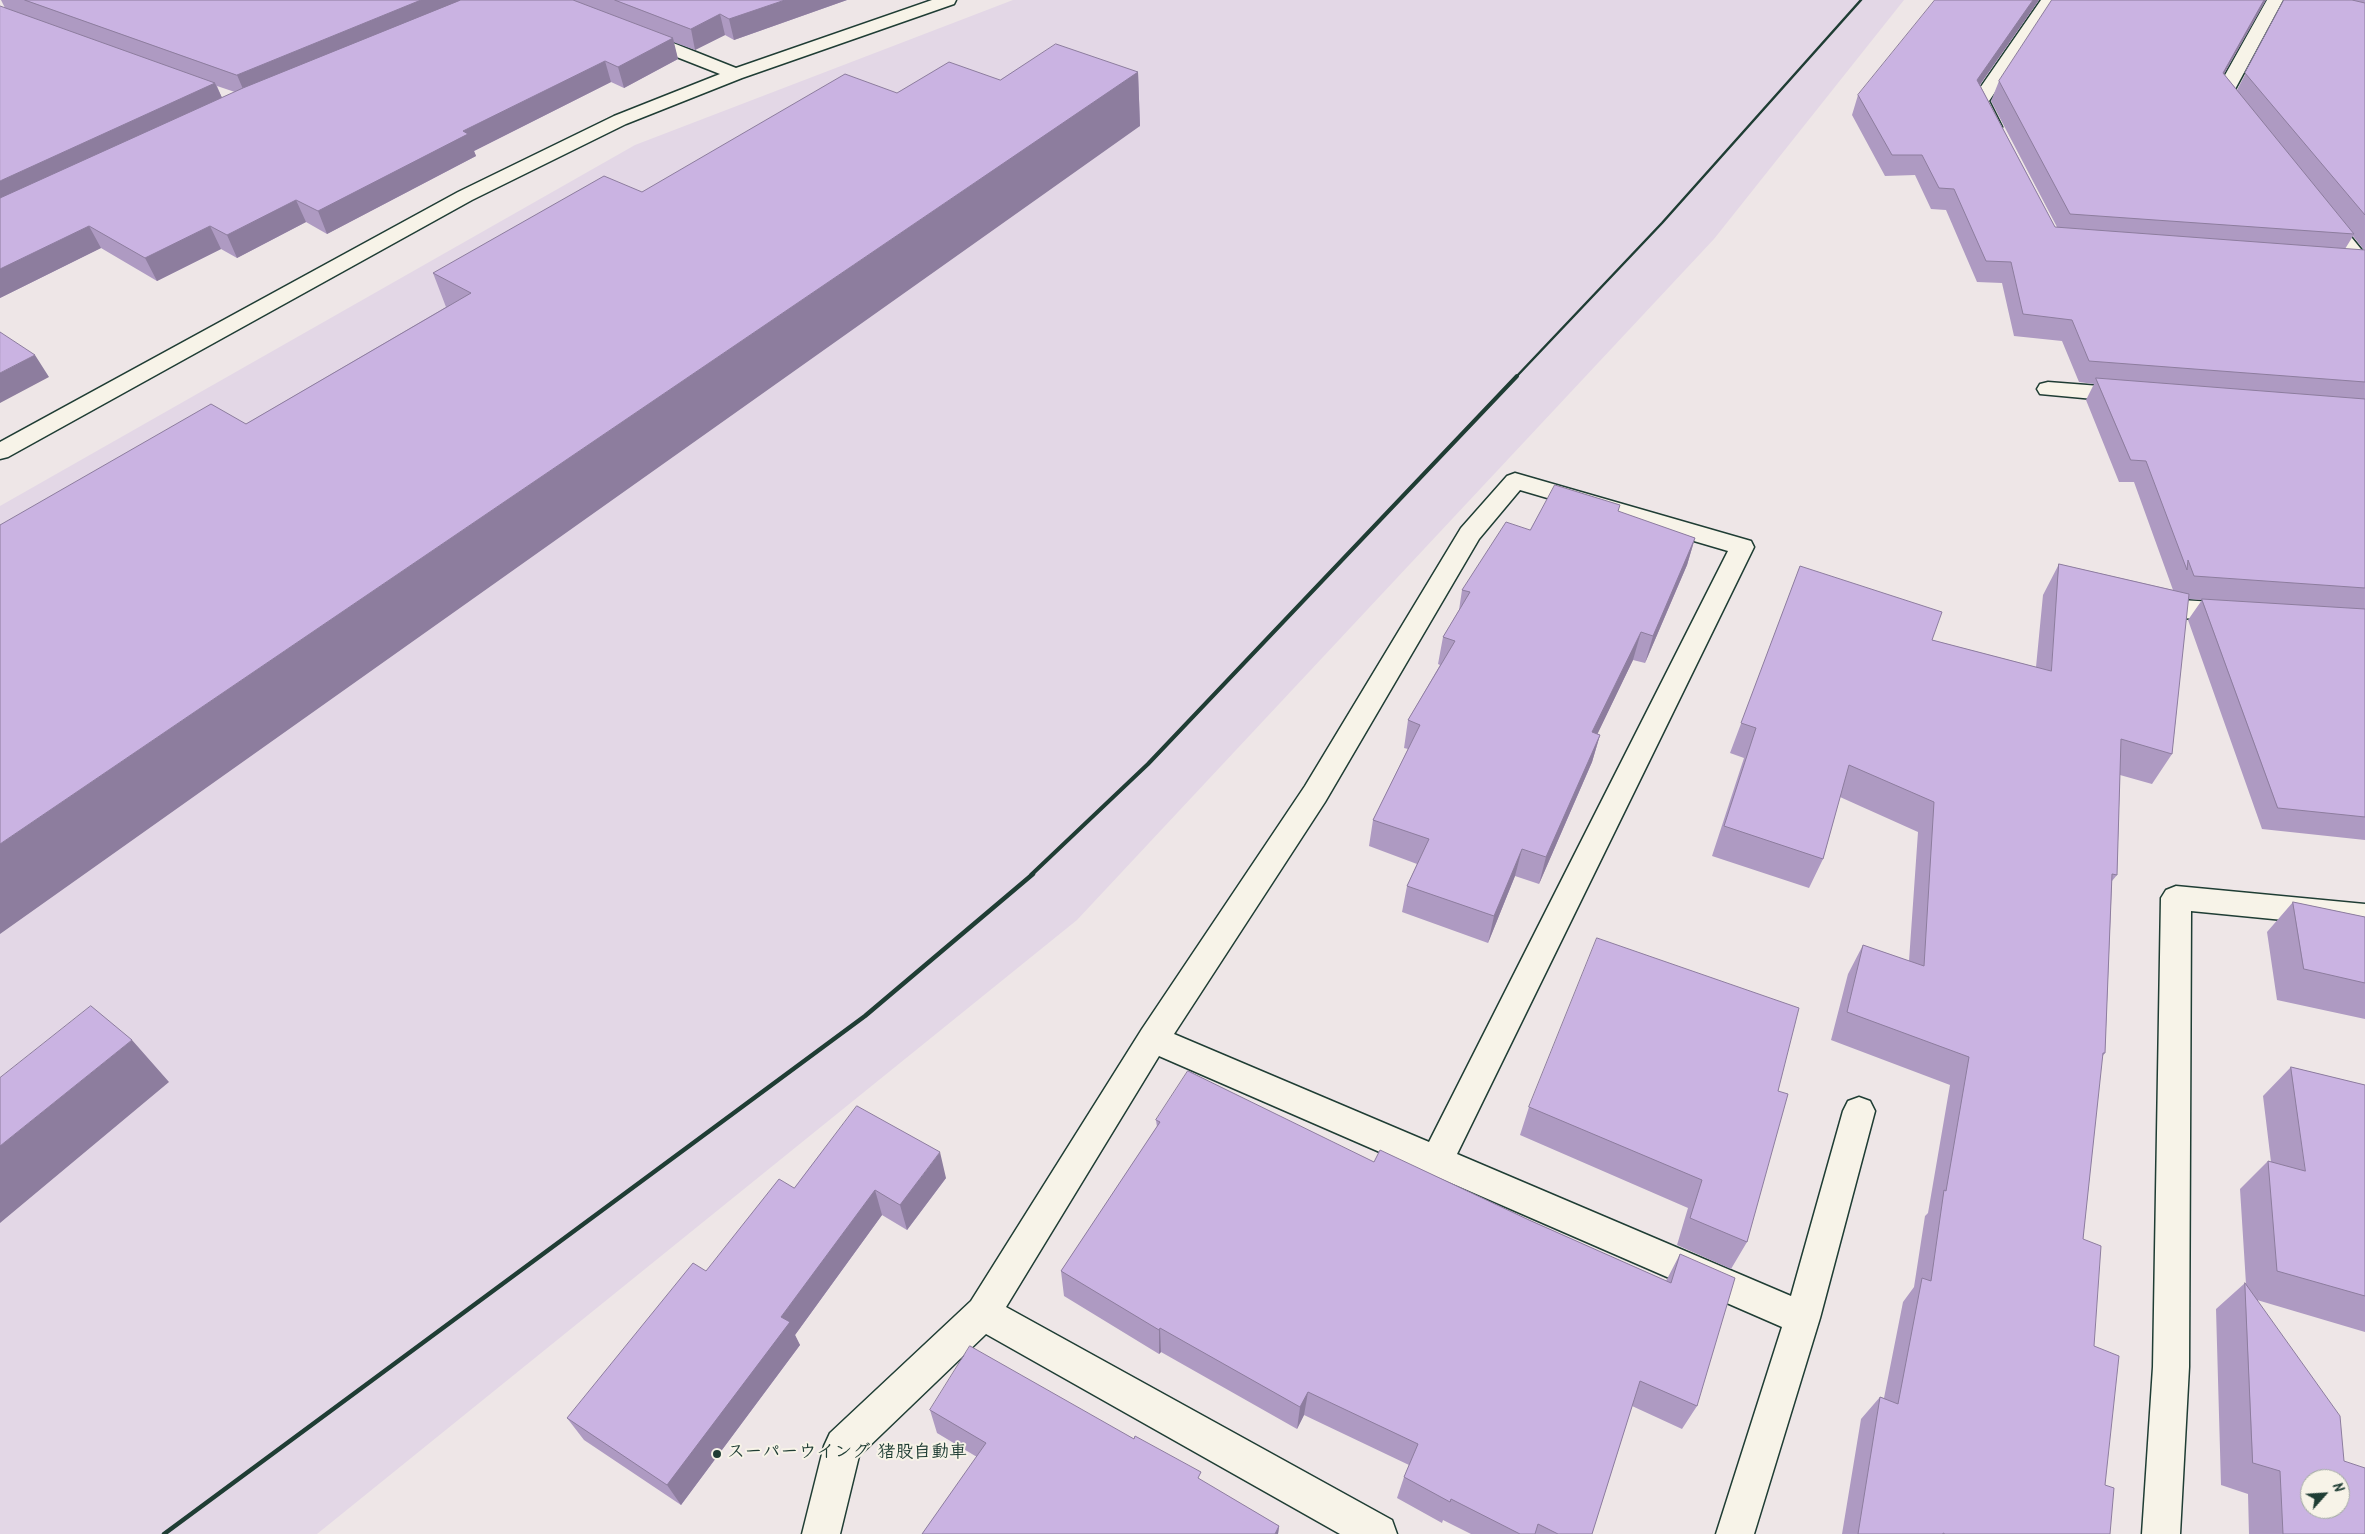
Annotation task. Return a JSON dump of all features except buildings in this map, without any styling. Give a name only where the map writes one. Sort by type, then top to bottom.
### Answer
[{"type":"street","points":[[898,0],[917,12]]},
{"type":"street","points":[[0,452],[465,196],[620,120],[736,74],[948,0]]},
{"type":"street","points":[[2003,145],[1980,101],[2049,0]]},
{"type":"street","points":[[2248,123],[2224,93],[2275,0]]},
{"type":"street","points":[[629,32],[736,74]]},
{"type":"street","points":[[2315,205],[2364,265]]},
{"type":"street","points":[[2334,262],[2364,265]]},
{"type":"street","points":[[2048,389],[2147,396]]},
{"type":"street","points":[[821,1534],[843,1446],[983,1313],[1153,1039],[1315,794],[1470,534],[1515,481],[1742,547],[1437,1160]]},
{"type":"street","points":[[2164,608],[2260,614]]},
{"type":"street","points":[[2160,1534],[2171,1367],[2176,898],[2365,916]]},
{"type":"street","points":[[1153,1039],[1802,1318]]},
{"type":"street","points":[[1735,1534],[1802,1318],[1859,1111]]},
{"type":"street","points":[[983,1313],[1378,1534]]},
{"type":"shaded area","points":[[1013,0],[1904,0],[1714,239],[1077,920],[317,1534],[0,1534],[0,506],[635,145]]},
{"type":"railway","points":[[1516,377],[1662,223],[1861,0]]},
{"type":"railway","points":[[1031,875],[1148,764],[1517,376]]},
{"type":"railway","points":[[164,1534],[865,1016],[1033,874]]},
{"type":"place","name":"スーパーウイング 猪股自動車","points":[[717,1454]]}]
